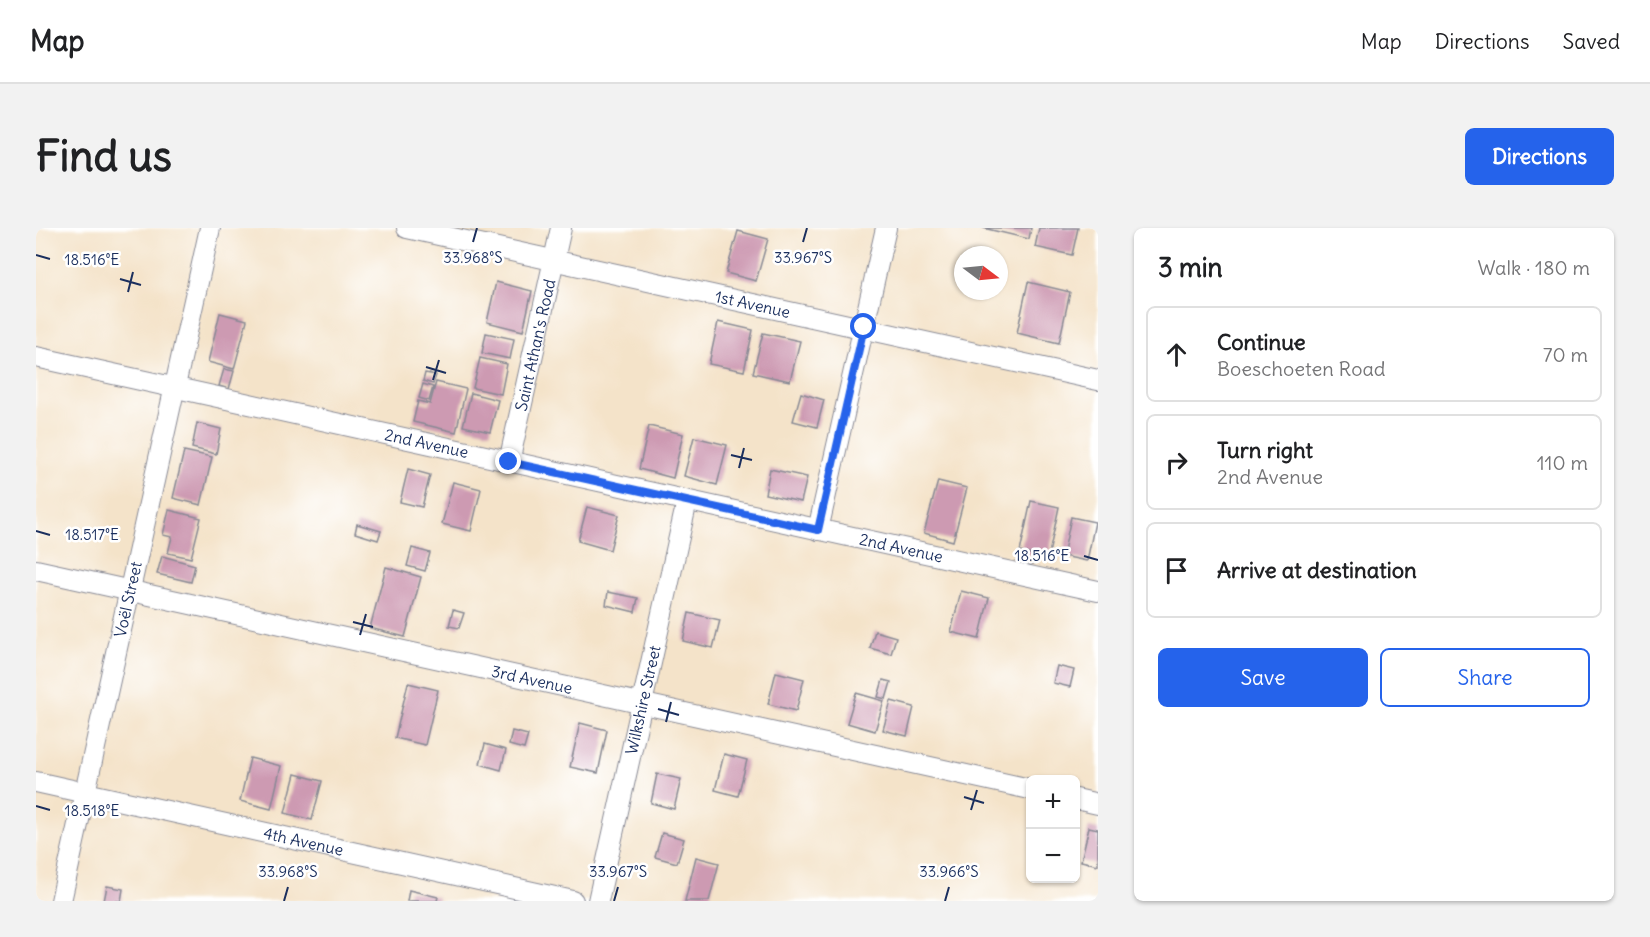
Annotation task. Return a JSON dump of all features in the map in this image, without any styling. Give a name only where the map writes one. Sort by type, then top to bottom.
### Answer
[{"type":"street","name":"Voël Street","points":[[61,901],[210,228]]},
{"type":"street","name":"1st Avenue","points":[[407,228],[1098,380]]},
{"type":"street","name":"Saint Athan's Road","points":[[509,462],[561,228]]},
{"type":"street","points":[[818,530],[886,228]]},
{"type":"street","name":"2nd Avenue","points":[[36,357],[1098,591]]},
{"type":"street","name":"Wilkshire Street","points":[[598,901],[687,501]]},
{"type":"street","name":"3rd Avenue","points":[[36,570],[1026,788]]},
{"type":"street","name":"4th Avenue","points":[[36,782],[573,901]]},
{"type":"street","points":[[1080,800],[1098,804]]},
{"type":"building","points":[[983,228],[1031,228],[1029,239]]},
{"type":"building","points":[[1039,228],[1078,228],[1072,255],[1035,247]]},
{"type":"building","points":[[738,231],[768,239],[756,281],[726,273]]},
{"type":"building","points":[[496,282],[532,291],[523,331],[487,322]]},
{"type":"building","points":[[1028,282],[1070,292],[1059,343],[1017,333]]},
{"type":"building","points":[[220,313],[247,320],[234,369],[208,362]]},
{"type":"building","points":[[718,322],[753,330],[744,371],[709,364]]},
{"type":"building","points":[[486,333],[514,339],[510,359],[482,353]]},
{"type":"building","points":[[763,333],[800,341],[790,381],[753,373]]},
{"type":"building","points":[[480,358],[507,364],[501,394],[473,388]]},
{"type":"building","points":[[224,369],[234,371],[229,389],[219,386]]},
{"type":"building","points":[[425,373],[436,375],[433,384],[423,381]]},
{"type":"building","points":[[436,382],[466,389],[456,432],[413,422],[418,401],[430,404]]},
{"type":"building","points":[[423,384],[433,387],[429,401],[419,398]]},
{"type":"building","points":[[471,393],[498,400],[490,432],[463,426]]},
{"type":"building","points":[[801,393],[824,400],[817,427],[793,421]]},
{"type":"building","points":[[197,423],[221,429],[216,454],[192,448]]},
{"type":"building","points":[[649,426],[683,434],[673,478],[639,469]]},
{"type":"building","points":[[694,437],[727,445],[717,485],[684,476]]},
{"type":"building","points":[[184,451],[212,457],[201,505],[173,498]]},
{"type":"building","points":[[408,469],[430,475],[422,507],[400,502]]},
{"type":"building","points":[[770,469],[807,477],[801,502],[765,494]]},
{"type":"building","points":[[938,481],[967,488],[953,541],[924,533]]},
{"type":"building","points":[[453,482],[481,489],[471,531],[442,524]]},
{"type":"building","points":[[1031,501],[1059,507],[1048,558],[1020,552]]},
{"type":"building","points":[[587,507],[619,515],[610,550],[578,541]]},
{"type":"building","points":[[169,510],[201,518],[191,558],[168,553],[172,537],[163,535]]},
{"type":"building","points":[[1071,517],[1095,522],[1087,561],[1063,556]]},
{"type":"building","points":[[357,524],[381,531],[378,540],[355,533]]},
{"type":"building","points":[[412,548],[430,553],[425,571],[407,566]]},
{"type":"building","points":[[162,556],[195,565],[191,582],[157,574]]},
{"type":"building","points":[[386,567],[421,577],[405,637],[370,628]]},
{"type":"building","points":[[961,591],[989,598],[979,639],[951,632]]},
{"type":"building","points":[[608,592],[638,598],[635,612],[606,605]]},
{"type":"building","points":[[453,610],[464,613],[459,628],[449,626]]},
{"type":"building","points":[[689,613],[720,620],[713,648],[683,641]]},
{"type":"building","points":[[875,631],[896,637],[891,654],[870,648]]},
{"type":"building","points":[[1057,666],[1074,670],[1070,687],[1053,683]]},
{"type":"building","points":[[776,672],[804,679],[796,711],[768,704]]},
{"type":"building","points":[[883,680],[891,682],[886,699],[878,697]]},
{"type":"building","points":[[408,683],[438,690],[425,745],[395,738]]},
{"type":"building","points":[[856,693],[884,701],[875,731],[847,723]]},
{"type":"building","points":[[891,701],[914,707],[907,736],[883,730]]},
{"type":"building","points":[[580,723],[607,730],[598,773],[570,767]]},
{"type":"building","points":[[512,731],[528,735],[524,749],[509,745]]},
{"type":"building","points":[[485,744],[506,750],[501,770],[480,764]]},
{"type":"building","points":[[724,754],[747,760],[738,796],[715,790]]},
{"type":"building","points":[[250,758],[281,766],[271,809],[240,801]]},
{"type":"building","points":[[295,774],[322,781],[312,820],[285,813]]},
{"type":"building","points":[[657,774],[681,779],[674,809],[651,803]]},
{"type":"building","points":[[1089,827],[1098,829],[1098,865],[1081,861]]},
{"type":"building","points":[[662,833],[684,839],[677,863],[655,857]]},
{"type":"building","points":[[696,857],[719,863],[709,901],[685,901]]},
{"type":"building","points":[[107,886],[123,889],[121,901],[104,901]]},
{"type":"building","points":[[409,890],[438,897],[437,901],[407,901]]},
{"type":"route","points":[[509,462],[818,530],[864,327]]}]
